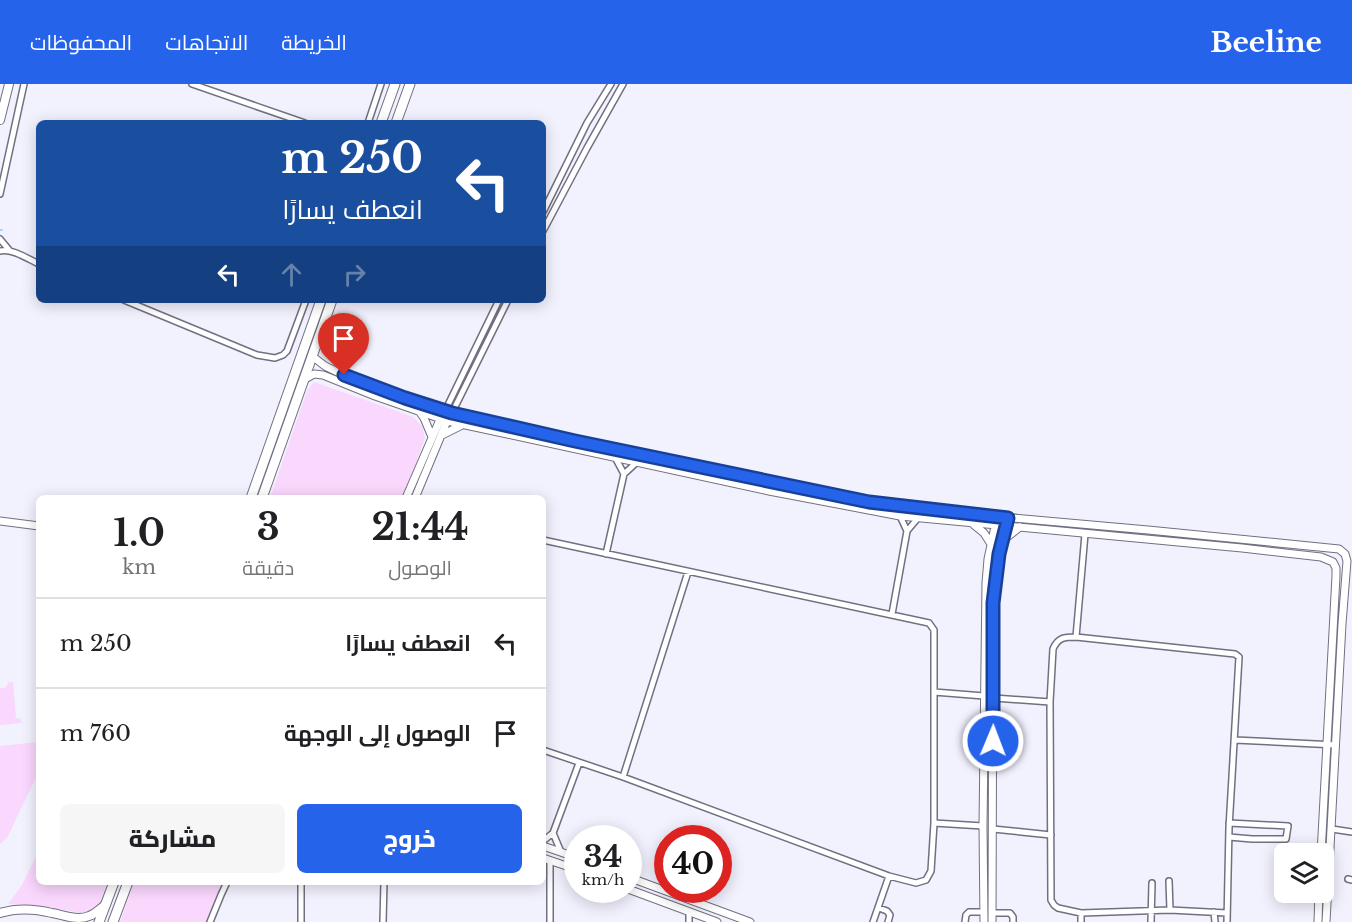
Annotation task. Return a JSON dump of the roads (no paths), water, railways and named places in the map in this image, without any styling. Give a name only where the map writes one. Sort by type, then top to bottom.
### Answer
[{"type":"highway","points":[[382,120],[395,84]]},
{"type":"highway","points":[[397,120],[410,84]]},
{"type":"highway","points":[[263,495],[320,303]]},
{"type":"highway","points":[[252,495],[288,409],[305,379],[331,303]]},
{"type":"highway","points":[[99,922],[113,885]]},
{"type":"highway","points":[[113,922],[127,885]]},
{"type":"main road","points":[[0,120],[9,84]]},
{"type":"main road","points":[[0,913],[29,910],[83,918],[95,913],[105,905]]},
{"type":"street","points":[[0,194],[24,84]]},
{"type":"street","points":[[192,84],[296,120]]},
{"type":"street","points":[[369,120],[381,84]]},
{"type":"street","points":[[546,206],[587,123],[611,84]]},
{"type":"street","points":[[546,225],[623,84]]},
{"type":"street","points":[[3,107],[18,111]]},
{"type":"street","points":[[0,239],[10,252]]},
{"type":"street","points":[[0,251],[5,250],[36,263]]},
{"type":"street","points":[[131,303],[242,349],[275,358],[287,351],[305,303]]},
{"type":"street","points":[[448,412],[498,303]]},
{"type":"street","points":[[407,495],[432,437],[444,420],[506,303]]},
{"type":"street","points":[[312,356],[325,366],[344,375],[448,412],[746,478],[869,502],[996,517],[1020,527],[1242,548],[1328,559],[1334,562],[1336,576],[1322,843]]},
{"type":"street","points":[[305,379],[314,374],[323,375],[375,396],[462,425],[616,459],[900,516],[995,526],[1007,522],[1339,549],[1347,555]]},
{"type":"street","points":[[419,411],[432,437]]},
{"type":"street","points":[[416,495],[442,435],[444,420]]},
{"type":"street","points":[[442,435],[462,425]]},
{"type":"street","points":[[616,459],[624,474]]},
{"type":"street","points":[[606,554],[624,474],[636,463]]},
{"type":"street","points":[[900,516],[907,531]]},
{"type":"street","points":[[984,922],[986,584],[996,517]]},
{"type":"street","points":[[892,614],[907,531],[918,519]]},
{"type":"street","points":[[0,521],[36,526]]},
{"type":"street","points":[[992,922],[993,603],[999,554],[1007,522]]},
{"type":"street","points":[[971,523],[984,533],[991,544]]},
{"type":"street","points":[[1002,541],[1020,527]]},
{"type":"street","points":[[1076,638],[1085,534]]},
{"type":"street","points":[[546,541],[926,621],[932,626],[934,630],[934,823],[931,871],[926,880],[916,884],[890,876],[623,777],[546,751]]},
{"type":"street","points":[[1334,562],[1347,555]]},
{"type":"street","points":[[1326,922],[1347,555]]},
{"type":"street","points":[[623,777],[688,572]]},
{"type":"street","points":[[1227,913],[1170,910],[1081,913],[1054,905],[1051,900],[1050,702],[1053,649],[1059,639],[1076,638],[1239,657],[1229,823],[1227,922]]},
{"type":"street","points":[[934,692],[984,696]]},
{"type":"street","points":[[994,698],[1050,702]]},
{"type":"street","points":[[1235,740],[1336,745]]},
{"type":"street","points":[[546,839],[553,834],[579,763]]},
{"type":"street","points":[[934,823],[983,826]]},
{"type":"street","points":[[1229,823],[1288,826],[1286,839],[1229,837]]},
{"type":"street","points":[[993,828],[1051,834]]},
{"type":"street","points":[[1332,829],[1352,832]]},
{"type":"street","points":[[553,834],[561,852]]},
{"type":"street","points":[[546,847],[564,853]]},
{"type":"street","points":[[550,922],[547,860],[564,865]]},
{"type":"street","points":[[873,922],[890,876]]},
{"type":"street","points":[[1169,881],[1170,910]]},
{"type":"street","points":[[642,882],[750,922]]},
{"type":"street","points":[[1151,922],[1152,883]]},
{"type":"street","points":[[210,922],[226,885]]},
{"type":"street","points":[[301,885],[301,922]]},
{"type":"street","points":[[383,922],[384,885]]},
{"type":"street","points":[[642,894],[717,922]]},
{"type":"street","points":[[1318,922],[1319,903]]},
{"type":"street","points":[[879,908],[890,915],[888,922]]},
{"type":"street","points":[[689,912],[689,922]]},
{"type":"street","points":[[965,922],[967,913],[984,912]]},
{"type":"street","points":[[1214,912],[1215,922]]},
{"type":"street","points":[[993,913],[1010,913],[1013,922]]},
{"type":"street","points":[[1081,913],[1081,922]]}]
